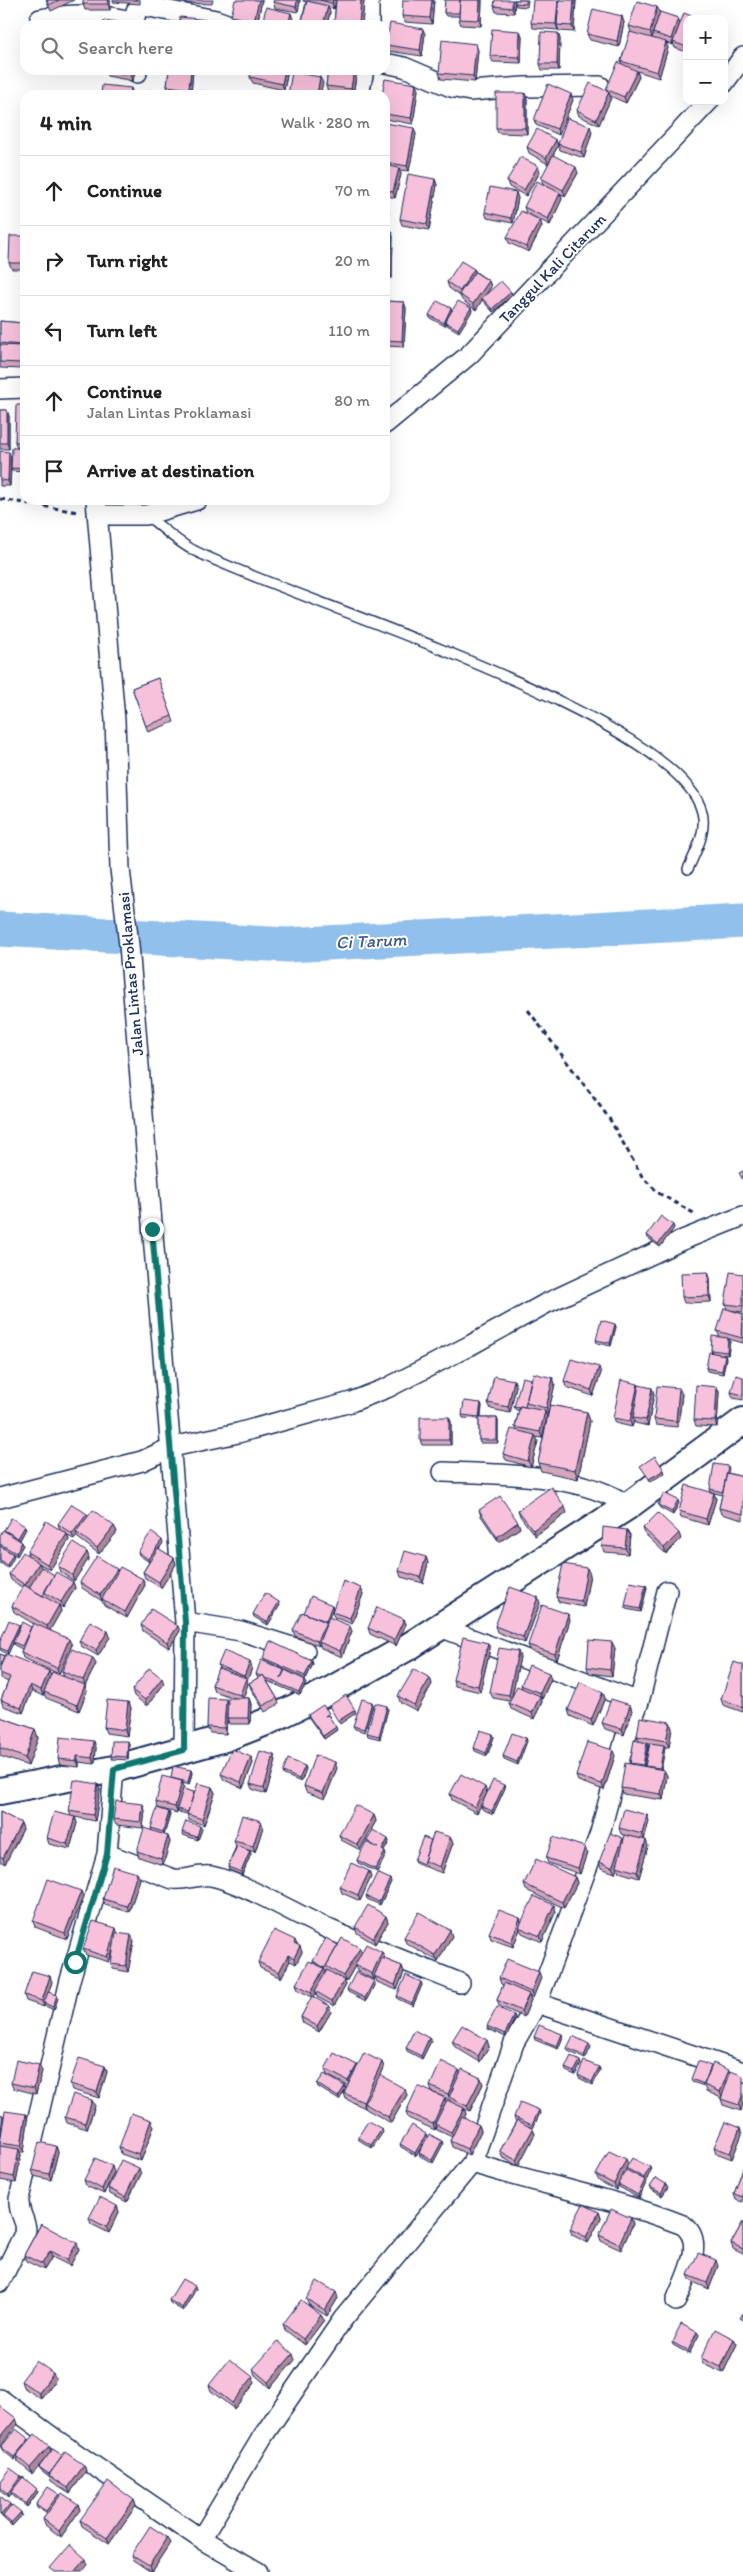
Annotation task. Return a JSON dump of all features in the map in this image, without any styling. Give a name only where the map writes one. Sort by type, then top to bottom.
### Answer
[{"type":"street","points":[[369,0],[369,20]]},
{"type":"street","points":[[134,20],[136,11],[144,6],[216,20]]},
{"type":"street","points":[[40,19],[90,14],[124,20]]},
{"type":"street","points":[[728,77],[743,57]]},
{"type":"street","points":[[390,64],[404,67],[451,87],[470,91],[524,87],[600,86]]},
{"type":"street","points":[[360,90],[363,75]]},
{"type":"street","name":"Tanggul Kali Citarum","points":[[390,420],[469,355],[705,105]]},
{"type":"street","points":[[0,389],[20,388]]},
{"type":"street","points":[[97,508],[146,515],[180,505]]},
{"type":"street","name":"Jalan Lintas Proklamasi","points":[[97,508],[114,701],[120,869],[129,945],[133,1012],[172,1447],[185,1622],[184,1750]]},
{"type":"street","points":[[0,1498],[142,1461],[172,1447],[238,1433],[351,1402],[387,1388],[545,1304],[714,1226],[743,1216]]},
{"type":"street","points":[[0,1790],[114,1769],[225,1738],[266,1722],[329,1692],[440,1627],[628,1506],[743,1421]]},
{"type":"street","points":[[443,1472],[519,1475],[594,1488],[615,1496],[628,1506]]},
{"type":"street","points":[[201,2539],[262,2436],[343,2319],[472,2162],[480,2144],[514,2043],[537,2003],[600,1833],[625,1739],[639,1702],[667,1591]]},
{"type":"street","points":[[185,1622],[241,1631],[305,1651]]},
{"type":"street","points":[[440,1627],[639,1702]]},
{"type":"street","points":[[0,2282],[26,2230],[19,2213],[19,2199],[70,1980],[107,1854],[114,1769]]},
{"type":"street","points":[[107,1854],[173,1879],[184,1880],[197,1876],[210,1876],[234,1884],[358,1943],[460,1982]]},
{"type":"street","points":[[537,2003],[743,2072]]},
{"type":"street","points":[[472,2162],[537,2182],[597,2196],[683,2225],[690,2230],[694,2239],[693,2252],[676,2301]]},
{"type":"street","points":[[0,2398],[55,2439],[201,2539],[258,2572]]},
{"type":"lane","points":[[146,515],[193,551],[430,643],[557,700],[624,736],[678,774],[691,789],[702,810],[704,825],[702,837],[688,869]]},
{"type":"path","points":[[0,499],[20,501]]},
{"type":"path","points":[[65,505],[97,508]]},
{"type":"path","points":[[528,1010],[609,1118],[622,1144],[643,1178],[660,1194],[714,1226]]},
{"type":"building","points":[[47,0],[59,0],[49,5]]},
{"type":"building","points":[[83,0],[108,0],[108,4],[83,4]]},
{"type":"building","points":[[235,0],[259,0],[254,20],[231,16]]},
{"type":"building","points":[[274,0],[297,0],[296,7],[273,2]]},
{"type":"building","points":[[320,0],[333,0],[332,3]]},
{"type":"building","points":[[336,0],[361,0],[359,20],[334,20]]},
{"type":"building","points":[[403,0],[432,0],[430,18],[402,16]]},
{"type":"building","points":[[445,0],[460,0],[459,13],[444,13]]},
{"type":"building","points":[[460,0],[480,0],[479,20],[459,19]]},
{"type":"building","points":[[495,0],[512,0],[512,8],[494,6]]},
{"type":"building","points":[[515,0],[526,0],[526,4],[515,3]]},
{"type":"building","points":[[533,0],[558,0],[556,24],[531,23]]},
{"type":"building","points":[[559,0],[574,0],[572,26],[557,25]]},
{"type":"building","points":[[307,1],[328,6],[324,20],[302,20]]},
{"type":"building","points":[[637,1],[657,7],[650,32],[629,26]]},
{"type":"building","points":[[266,7],[291,13],[289,20],[263,20]]},
{"type":"building","points":[[593,9],[622,16],[617,41],[587,34]]},
{"type":"building","points":[[660,12],[678,18],[671,39],[653,33]]},
{"type":"building","points":[[683,16],[683,46],[673,42]]},
{"type":"building","points":[[180,17],[208,20],[180,20]]},
{"type":"building","points":[[390,23],[423,29],[420,50],[390,46]]},
{"type":"building","points":[[492,29],[520,31],[519,57],[490,56]]},
{"type":"building","points":[[541,32],[558,33],[557,64],[540,64]]},
{"type":"building","points":[[630,32],[666,42],[657,72],[621,61]]},
{"type":"building","points":[[442,40],[476,44],[473,76],[439,73]]},
{"type":"building","points":[[618,62],[637,71],[624,97],[606,89]]},
{"type":"building","points":[[168,75],[190,75],[189,89],[167,86]]},
{"type":"building","points":[[251,75],[284,75],[282,84],[250,77]]},
{"type":"building","points":[[291,75],[320,77],[318,90],[289,90]]},
{"type":"building","points":[[327,75],[353,75],[351,89],[326,86]]},
{"type":"building","points":[[385,79],[416,84],[411,118],[390,115],[390,90],[383,90]]},
{"type":"building","points":[[590,83],[609,92],[596,120],[577,110]]},
{"type":"building","points":[[548,84],[571,94],[557,129],[534,120]]},
{"type":"building","points":[[102,85],[131,88],[131,90],[102,90]]},
{"type":"building","points":[[496,93],[525,93],[525,128],[496,128]]},
{"type":"building","points":[[567,118],[590,126],[581,152],[558,144]]},
{"type":"building","points":[[390,124],[414,128],[407,166],[390,163]]},
{"type":"building","points":[[537,129],[556,140],[546,158],[527,147]]},
{"type":"building","points":[[553,155],[576,167],[563,190],[541,178]]},
{"type":"building","points":[[520,157],[538,166],[524,190],[507,181]]},
{"type":"building","points":[[390,166],[399,168],[393,192],[390,191]]},
{"type":"building","points":[[408,174],[435,179],[427,224],[400,219]]},
{"type":"building","points":[[537,181],[560,193],[548,219],[524,207]]},
{"type":"building","points":[[490,187],[516,192],[511,218],[485,212]]},
{"type":"building","points":[[521,211],[540,220],[526,247],[507,237]]},
{"type":"building","points":[[390,230],[391,230],[390,272]]},
{"type":"building","points":[[10,236],[20,236],[20,263],[9,263]]},
{"type":"building","points":[[461,261],[474,269],[460,291],[447,282]]},
{"type":"building","points":[[475,272],[489,281],[473,304],[459,294]]},
{"type":"building","points":[[501,281],[511,292],[492,309],[482,298]]},
{"type":"building","points":[[390,301],[404,302],[402,341],[390,340]]},
{"type":"building","points":[[437,301],[451,308],[444,323],[429,315]]},
{"type":"building","points":[[458,301],[471,308],[458,329],[445,322]]},
{"type":"building","points":[[0,321],[20,323],[20,345],[0,343]]},
{"type":"building","points":[[0,345],[20,346],[20,363],[0,362]]},
{"type":"building","points":[[16,405],[20,405],[20,442],[15,442]]},
{"type":"building","points":[[0,410],[7,410],[7,443],[0,443]]},
{"type":"building","points":[[12,448],[20,448],[20,469],[11,468]]},
{"type":"building","points":[[0,451],[9,452],[8,481],[0,480]]},
{"type":"building","points":[[158,678],[172,716],[146,726],[132,688]]},
{"type":"building","points":[[743,1171],[743,1180],[739,1173]]},
{"type":"building","points":[[661,1216],[673,1225],[658,1244],[647,1235]]},
{"type":"building","points":[[708,1272],[709,1296],[682,1297],[681,1273]]},
{"type":"building","points":[[730,1272],[743,1274],[743,1306],[725,1304]]},
{"type":"building","points":[[724,1308],[743,1314],[742,1338],[717,1331]]},
{"type":"building","points":[[601,1320],[615,1324],[610,1343],[596,1340]]},
{"type":"building","points":[[712,1336],[728,1338],[727,1352],[711,1350]]},
{"type":"building","points":[[709,1352],[725,1355],[722,1371],[706,1368]]},
{"type":"building","points":[[571,1359],[599,1367],[591,1390],[564,1381]]},
{"type":"building","points":[[533,1373],[553,1378],[546,1408],[526,1403]]},
{"type":"building","points":[[736,1375],[743,1377],[743,1395],[731,1392]]},
{"type":"building","points":[[494,1376],[514,1380],[508,1407],[488,1403]]},
{"type":"building","points":[[522,1377],[531,1379],[525,1407],[520,1406],[520,1408],[514,1407]]},
{"type":"building","points":[[621,1380],[638,1384],[630,1421],[613,1418]]},
{"type":"building","points":[[639,1385],[652,1388],[646,1420],[633,1418]]},
{"type":"building","points":[[696,1385],[717,1387],[715,1421],[694,1420]]},
{"type":"building","points":[[657,1386],[679,1388],[676,1421],[654,1419]]},
{"type":"building","points":[[464,1401],[481,1403],[479,1417],[462,1415]]},
{"type":"building","points":[[550,1405],[587,1412],[575,1470],[538,1463]]},
{"type":"building","points":[[520,1406],[545,1411],[540,1432],[515,1427]]},
{"type":"building","points":[[420,1417],[449,1417],[449,1440],[420,1440]]},
{"type":"building","points":[[479,1418],[497,1418],[497,1440],[479,1440]]},
{"type":"building","points":[[511,1429],[535,1435],[528,1461],[503,1454]]},
{"type":"building","points":[[655,1456],[664,1470],[649,1479],[640,1466]]},
{"type":"building","points":[[714,1464],[728,1466],[723,1492],[710,1489]]},
{"type":"building","points":[[727,1473],[743,1477],[743,1514],[719,1508]]},
{"type":"building","points":[[686,1485],[714,1493],[706,1519],[679,1511]]},
{"type":"building","points":[[551,1487],[565,1507],[533,1530],[518,1510]]},
{"type":"building","points":[[664,1493],[678,1500],[672,1512],[658,1505]]},
{"type":"building","points":[[500,1496],[518,1522],[497,1537],[479,1510]]},
{"type":"building","points":[[72,1504],[87,1514],[72,1534],[58,1524]]},
{"type":"building","points":[[93,1510],[114,1526],[97,1548],[76,1532]]},
{"type":"building","points":[[658,1513],[679,1533],[664,1548],[643,1528]]},
{"type":"building","points":[[11,1518],[25,1526],[18,1538],[4,1530]]},
{"type":"building","points":[[46,1521],[67,1534],[47,1564],[27,1552]]},
{"type":"building","points":[[603,1527],[627,1530],[625,1548],[602,1546]]},
{"type":"building","points":[[3,1530],[22,1542],[16,1553],[0,1544],[0,1535]]},
{"type":"building","points":[[151,1532],[162,1540],[148,1559],[138,1552]]},
{"type":"building","points":[[73,1543],[87,1552],[72,1575],[58,1566]]},
{"type":"building","points":[[0,1546],[13,1554],[7,1565],[0,1561]]},
{"type":"building","points":[[158,1548],[174,1558],[159,1582],[143,1572]]},
{"type":"building","points":[[405,1551],[426,1557],[420,1577],[399,1571]]},
{"type":"building","points":[[23,1552],[39,1563],[25,1585],[9,1574]]},
{"type":"building","points":[[97,1556],[117,1569],[100,1595],[80,1582]]},
{"type":"building","points":[[563,1564],[587,1568],[581,1601],[556,1597]]},
{"type":"building","points":[[42,1567],[54,1575],[43,1596],[29,1588]]},
{"type":"building","points":[[120,1567],[143,1579],[125,1612],[102,1599]]},
{"type":"building","points":[[56,1572],[73,1582],[61,1602],[44,1592]]},
{"type":"building","points":[[343,1581],[361,1588],[350,1618],[332,1612]]},
{"type":"building","points":[[630,1582],[646,1585],[640,1609],[625,1606]]},
{"type":"building","points":[[24,1585],[59,1605],[47,1626],[12,1606]]},
{"type":"building","points":[[510,1587],[538,1597],[523,1637],[495,1626]]},
{"type":"building","points":[[265,1593],[279,1602],[267,1622],[253,1614]]},
{"type":"building","points":[[311,1596],[332,1605],[326,1621],[304,1613]]},
{"type":"building","points":[[542,1605],[568,1614],[555,1654],[528,1645]]},
{"type":"building","points":[[377,1607],[404,1619],[394,1640],[368,1628]]},
{"type":"building","points":[[151,1609],[178,1626],[167,1642],[141,1625]]},
{"type":"building","points":[[302,1612],[326,1622],[317,1641],[293,1630]]},
{"type":"building","points":[[329,1617],[350,1626],[340,1651],[319,1642]]},
{"type":"building","points":[[9,1620],[19,1625],[7,1651],[0,1648],[0,1641]]},
{"type":"building","points":[[90,1621],[108,1631],[96,1650],[79,1641]]},
{"type":"building","points":[[22,1622],[31,1627],[22,1646],[13,1642]]},
{"type":"building","points":[[33,1623],[69,1639],[57,1668],[21,1652]]},
{"type":"building","points":[[463,1637],[488,1643],[478,1686],[453,1680]]},
{"type":"building","points":[[589,1640],[612,1642],[610,1670],[587,1667]]},
{"type":"building","points":[[270,1641],[312,1661],[305,1676],[263,1658]]},
{"type":"building","points":[[499,1648],[518,1651],[509,1695],[490,1692]]},
{"type":"building","points":[[72,1649],[93,1658],[83,1680],[62,1671]]},
{"type":"building","points":[[224,1651],[250,1662],[244,1676],[218,1665]]},
{"type":"building","points":[[0,1654],[5,1656],[0,1666]]},
{"type":"building","points":[[6,1654],[49,1671],[41,1690],[30,1685],[21,1708],[1,1700],[10,1677],[0,1673],[0,1667]]},
{"type":"building","points":[[261,1660],[284,1670],[281,1678],[285,1670],[305,1680],[299,1692],[265,1678],[263,1675],[256,1674]]},
{"type":"building","points":[[734,1662],[743,1665],[743,1707],[721,1699]]},
{"type":"building","points":[[529,1665],[549,1673],[540,1693],[521,1685]]},
{"type":"building","points":[[149,1668],[162,1678],[145,1700],[132,1690]]},
{"type":"building","points":[[218,1668],[246,1678],[240,1695],[212,1685]]},
{"type":"building","points":[[414,1669],[430,1678],[414,1705],[398,1696]]},
{"type":"building","points":[[52,1672],[85,1685],[77,1705],[44,1692]]},
{"type":"building","points":[[263,1675],[277,1698],[263,1706],[249,1683]]},
{"type":"building","points":[[580,1682],[603,1692],[591,1720],[568,1710]]},
{"type":"building","points":[[517,1686],[540,1696],[532,1713],[509,1703]]},
{"type":"building","points":[[346,1695],[355,1710],[338,1721],[329,1706]]},
{"type":"building","points":[[208,1698],[226,1699],[224,1728],[207,1727]]},
{"type":"building","points":[[228,1698],[249,1698],[248,1718],[227,1718]]},
{"type":"building","points":[[362,1699],[372,1702],[364,1729],[353,1726]]},
{"type":"building","points":[[611,1699],[630,1705],[622,1729],[602,1723]]},
{"type":"building","points":[[107,1700],[128,1702],[125,1730],[104,1727]]},
{"type":"building","points":[[375,1703],[387,1706],[379,1736],[367,1733]]},
{"type":"building","points":[[323,1705],[329,1713],[325,1716],[328,1715],[336,1727],[323,1736],[308,1715]]},
{"type":"building","points":[[0,1717],[35,1729],[25,1758],[0,1748]]},
{"type":"building","points":[[640,1717],[670,1722],[666,1741],[637,1736]]},
{"type":"building","points":[[480,1730],[493,1734],[486,1753],[474,1748]]},
{"type":"building","points":[[512,1733],[526,1738],[517,1762],[503,1756]]},
{"type":"building","points":[[60,1737],[94,1741],[92,1758],[77,1756],[77,1761],[58,1759]]},
{"type":"building","points":[[634,1740],[647,1743],[643,1765],[630,1763]]},
{"type":"building","points":[[112,1741],[128,1741],[127,1757],[111,1756]]},
{"type":"building","points":[[587,1742],[613,1750],[602,1784],[576,1776]]},
{"type":"building","points":[[650,1743],[664,1745],[660,1768],[645,1766]]},
{"type":"building","points":[[232,1749],[251,1757],[241,1782],[221,1774]]},
{"type":"building","points":[[260,1751],[274,1755],[264,1788],[250,1784]]},
{"type":"building","points":[[315,1755],[335,1762],[323,1793],[304,1786]]},
{"type":"building","points":[[288,1759],[305,1766],[299,1779],[283,1772]]},
{"type":"building","points":[[625,1763],[664,1770],[661,1794],[621,1788]]},
{"type":"building","points":[[173,1766],[191,1770],[188,1782],[171,1778]]},
{"type":"building","points":[[461,1774],[485,1787],[475,1807],[450,1794]]},
{"type":"building","points":[[162,1776],[182,1781],[175,1807],[156,1802]]},
{"type":"building","points":[[74,1780],[98,1784],[93,1815],[69,1811]]},
{"type":"building","points":[[493,1780],[504,1785],[492,1811],[481,1806]]},
{"type":"building","points":[[198,1783],[212,1787],[202,1819],[187,1814]]},
{"type":"building","points":[[183,1789],[194,1792],[188,1812],[177,1809]]},
{"type":"building","points":[[116,1801],[143,1804],[141,1822],[113,1819]]},
{"type":"building","points":[[355,1805],[374,1815],[358,1845],[339,1835]]},
{"type":"building","points":[[157,1808],[169,1812],[163,1832],[151,1828]]},
{"type":"building","points":[[624,1809],[647,1815],[642,1834],[619,1828]]},
{"type":"building","points":[[0,1812],[21,1823],[3,1858],[0,1856]]},
{"type":"building","points":[[54,1812],[75,1817],[67,1844],[47,1838]]},
{"type":"building","points":[[242,1815],[261,1821],[253,1846],[234,1841]]},
{"type":"building","points":[[186,1821],[200,1826],[197,1837],[182,1832]]},
{"type":"building","points":[[144,1828],[168,1836],[161,1859],[137,1851]]},
{"type":"building","points":[[373,1830],[388,1839],[382,1850],[385,1852],[375,1869],[357,1860],[366,1842],[378,1848],[367,1841]]},
{"type":"building","points":[[434,1832],[450,1837],[440,1867],[424,1861]]},
{"type":"building","points":[[610,1833],[623,1838],[612,1867],[599,1862]]},
{"type":"building","points":[[625,1835],[646,1840],[637,1872],[617,1866]]},
{"type":"building","points":[[423,1837],[431,1840],[423,1864],[414,1860]]},
{"type":"building","points":[[553,1837],[585,1847],[578,1868],[546,1858]]},
{"type":"building","points":[[237,1846],[250,1851],[241,1872],[228,1867]]},
{"type":"building","points":[[536,1859],[575,1877],[562,1902],[524,1884]]},
{"type":"building","points":[[351,1863],[369,1871],[358,1895],[340,1887]]},
{"type":"building","points":[[113,1866],[137,1873],[127,1906],[103,1899]]},
{"type":"building","points":[[377,1873],[390,1879],[379,1902],[366,1896]]},
{"type":"building","points":[[48,1879],[81,1891],[65,1933],[33,1921]]},
{"type":"building","points":[[534,1896],[554,1905],[540,1936],[519,1927]]},
{"type":"building","points":[[368,1905],[386,1916],[373,1938],[355,1927]]},
{"type":"building","points":[[499,1910],[520,1918],[511,1942],[489,1933]]},
{"type":"building","points":[[419,1912],[450,1930],[435,1955],[404,1937]]},
{"type":"building","points":[[93,1921],[116,1928],[107,1957],[83,1949]]},
{"type":"building","points":[[274,1930],[295,1940],[294,1943],[300,1946],[294,1958],[288,1955],[279,1972],[258,1962]]},
{"type":"building","points":[[116,1933],[131,1935],[126,1966],[111,1964]]},
{"type":"building","points":[[326,1938],[338,1945],[325,1968],[313,1961]]},
{"type":"building","points":[[342,1938],[360,1948],[343,1976],[326,1966]]},
{"type":"building","points":[[366,1944],[382,1952],[372,1974],[355,1965]]},
{"type":"building","points":[[382,1958],[402,1966],[395,1985],[374,1976]]},
{"type":"building","points":[[507,1959],[539,1972],[531,1992],[499,1978]]},
{"type":"building","points":[[309,1961],[324,1968],[311,1992],[296,1984]]},
{"type":"building","points":[[327,1970],[344,1980],[332,2001],[315,1991]]},
{"type":"building","points":[[32,1971],[50,1976],[42,2001],[24,1995]]},
{"type":"building","points":[[356,1972],[374,1981],[365,1998],[347,1989]]},
{"type":"building","points":[[406,1975],[421,1982],[412,2003],[397,1996]]},
{"type":"building","points":[[504,1983],[529,1994],[521,2011],[497,2000]]},
{"type":"building","points":[[48,1992],[57,1995],[53,2007],[44,2003]]},
{"type":"building","points":[[312,1996],[329,2006],[317,2026],[301,2017]]},
{"type":"building","points":[[497,2007],[514,2015],[505,2034],[487,2026]]},
{"type":"building","points":[[462,2025],[487,2040],[478,2056],[452,2041]]},
{"type":"building","points":[[539,2025],[562,2034],[557,2046],[534,2037]]},
{"type":"building","points":[[414,2030],[429,2038],[421,2056],[406,2048]]},
{"type":"building","points":[[573,2036],[589,2044],[584,2056],[567,2048]]},
{"type":"building","points":[[334,2053],[357,2065],[348,2081],[325,2069]]},
{"type":"building","points":[[364,2053],[382,2062],[363,2102],[344,2093]]},
{"type":"building","points":[[571,2056],[580,2061],[574,2072],[565,2068]]},
{"type":"building","points":[[79,2058],[105,2066],[97,2092],[70,2084]]},
{"type":"building","points":[[16,2060],[39,2065],[34,2088],[11,2083]]},
{"type":"building","points":[[441,2061],[459,2070],[448,2094],[430,2086]]},
{"type":"building","points":[[584,2061],[599,2067],[592,2082],[578,2075]]},
{"type":"building","points":[[698,2061],[711,2066],[704,2084],[691,2079]]},
{"type":"building","points":[[713,2063],[729,2070],[720,2092],[704,2085]]},
{"type":"building","points":[[462,2069],[481,2078],[467,2106],[449,2097]]},
{"type":"building","points":[[731,2071],[743,2076],[743,2093],[739,2105],[721,2099]]},
{"type":"building","points":[[324,2074],[345,2086],[338,2097],[317,2084]]},
{"type":"building","points":[[380,2075],[405,2089],[388,2117],[364,2103]]},
{"type":"building","points":[[418,2086],[445,2098],[433,2124],[406,2112]]},
{"type":"building","points":[[73,2094],[92,2100],[85,2123],[65,2117]]},
{"type":"building","points":[[447,2100],[464,2108],[451,2132],[435,2124]]},
{"type":"building","points":[[520,2102],[539,2110],[532,2125],[514,2117]]},
{"type":"building","points":[[5,2111],[26,2114],[21,2146],[0,2143]]},
{"type":"building","points":[[131,2113],[151,2120],[139,2155],[119,2148]]},
{"type":"building","points":[[0,2115],[3,2115],[0,2140]]},
{"type":"building","points":[[462,2116],[479,2125],[467,2149],[450,2141]]},
{"type":"building","points":[[517,2120],[533,2129],[516,2160],[500,2151]]},
{"type":"building","points":[[368,2121],[382,2129],[371,2145],[358,2137]]},
{"type":"building","points":[[725,2122],[740,2128],[730,2153],[714,2147]]},
{"type":"building","points":[[412,2125],[426,2134],[415,2153],[400,2144]]},
{"type":"building","points":[[429,2134],[442,2141],[432,2160],[419,2153]]},
{"type":"building","points":[[39,2142],[56,2146],[49,2174],[32,2170]]},
{"type":"building","points":[[0,2146],[19,2149],[14,2177],[0,2174]]},
{"type":"building","points":[[609,2151],[626,2159],[614,2184],[596,2175]]},
{"type":"building","points":[[95,2158],[112,2166],[102,2189],[84,2180]]},
{"type":"building","points":[[632,2158],[650,2167],[644,2178],[626,2168]]},
{"type":"building","points":[[121,2160],[139,2168],[125,2197],[108,2188]]},
{"type":"building","points":[[743,2168],[743,2197],[734,2194]]},
{"type":"building","points":[[626,2170],[645,2180],[638,2195],[618,2184]]},
{"type":"building","points":[[656,2178],[666,2184],[661,2193],[650,2187]]},
{"type":"building","points":[[100,2197],[117,2206],[106,2227],[89,2218]]},
{"type":"building","points":[[583,2204],[599,2212],[586,2237],[570,2229]]},
{"type":"building","points":[[611,2209],[631,2218],[619,2244],[599,2235]]},
{"type":"building","points":[[743,2222],[743,2249],[731,2243]]},
{"type":"building","points":[[41,2224],[77,2243],[67,2260],[50,2251],[42,2264],[24,2255]]},
{"type":"building","points":[[698,2253],[716,2260],[707,2283],[688,2275]]},
{"type":"building","points":[[182,2279],[195,2286],[182,2308],[169,2300]]},
{"type":"building","points":[[317,2281],[336,2292],[325,2310],[306,2299]]},
{"type":"building","points":[[301,2300],[321,2315],[303,2339],[283,2324]]},
{"type":"building","points":[[681,2324],[697,2332],[688,2351],[672,2342]]},
{"type":"building","points":[[715,2329],[734,2339],[721,2367],[701,2358]]},
{"type":"building","points":[[278,2341],[293,2354],[268,2382],[253,2369]]},
{"type":"building","points":[[230,2359],[253,2377],[232,2403],[209,2385]]},
{"type":"building","points":[[36,2361],[53,2373],[39,2393],[21,2381]]},
{"type":"building","points":[[0,2406],[16,2418],[0,2438]]},
{"type":"building","points":[[16,2429],[29,2439],[14,2457],[1,2447]]},
{"type":"building","points":[[35,2434],[49,2446],[30,2468],[16,2456]]},
{"type":"building","points":[[53,2449],[63,2456],[49,2474],[39,2467]]},
{"type":"building","points":[[65,2452],[84,2465],[68,2488],[49,2475]]},
{"type":"building","points":[[10,2468],[21,2476],[8,2494],[0,2487],[0,2481]]},
{"type":"building","points":[[23,2477],[37,2489],[26,2504],[11,2492]]},
{"type":"building","points":[[108,2481],[134,2500],[107,2538],[80,2520]]},
{"type":"building","points":[[48,2487],[59,2494],[46,2511],[36,2504]]},
{"type":"building","points":[[62,2493],[78,2504],[59,2531],[43,2519]]},
{"type":"building","points":[[0,2496],[10,2504],[1,2515],[0,2514]]},
{"type":"building","points":[[12,2505],[21,2512],[11,2523],[3,2516]]},
{"type":"building","points":[[150,2526],[167,2537],[149,2566],[131,2555]]},
{"type":"building","points":[[70,2545],[86,2559],[75,2572],[55,2572],[50,2568]]},
{"type":"waterway","name":"Ci Tarum","points":[[0,929],[287,945],[743,921]]},
{"type":"route","points":[[75,1962],[107,1854],[114,1769],[184,1750],[185,1622],[172,1447],[152,1229]]}]
